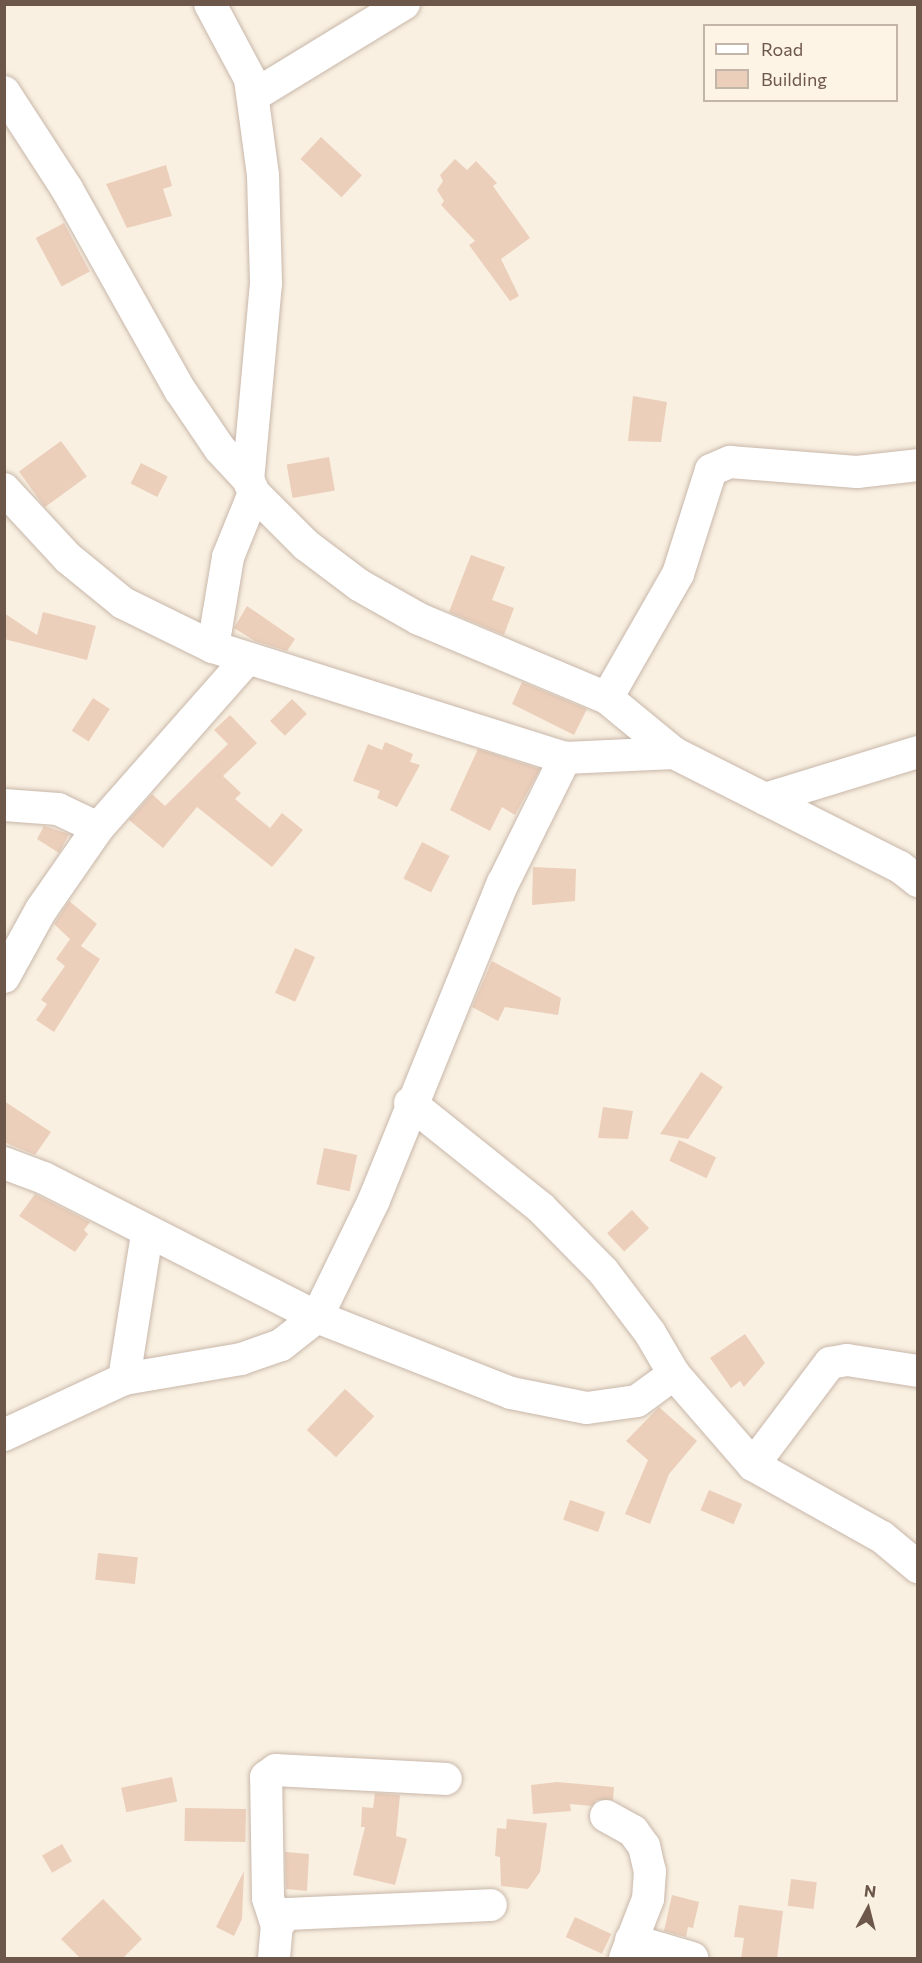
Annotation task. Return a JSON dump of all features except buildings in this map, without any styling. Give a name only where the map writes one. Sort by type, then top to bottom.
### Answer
[{"type":"street","points":[[210,4],[250,79],[263,175],[266,283],[251,486],[228,557],[213,647]]},
{"type":"street","points":[[253,96],[404,4]]},
{"type":"street","points":[[4,92],[67,189],[180,390],[220,448],[251,486],[306,545],[389,602],[419,619],[607,698],[674,753],[918,881]]},
{"type":"street","points":[[607,698],[678,574],[711,470],[730,462],[857,472],[918,465]]},
{"type":"street","points":[[4,489],[68,558],[123,603],[213,647],[247,660],[565,758],[674,753]]},
{"type":"street","points":[[4,977],[41,910],[98,828],[247,660]]},
{"type":"street","points":[[765,799],[918,752]]},
{"type":"street","points":[[4,1435],[124,1379],[241,1359],[281,1345],[317,1317],[374,1200],[410,1103],[503,883],[565,758]]},
{"type":"street","points":[[4,805],[58,809],[98,828]]},
{"type":"street","points":[[410,1103],[532,1200],[588,1255],[650,1333],[674,1374],[753,1464],[882,1537],[918,1567]]},
{"type":"street","points":[[4,1162],[44,1178],[147,1233],[317,1317],[511,1393],[587,1408],[638,1401],[674,1374]]},
{"type":"street","points":[[124,1379],[147,1233]]},
{"type":"street","points":[[753,1464],[830,1363],[847,1360],[918,1371]]},
{"type":"street","points":[[274,1959],[277,1926],[268,1898],[266,1777],[276,1770],[446,1779]]},
{"type":"street","points":[[606,1816],[633,1831],[645,1846],[650,1871],[648,1899],[628,1949],[692,1959]]},
{"type":"street","points":[[277,1926],[286,1914],[301,1911],[491,1905]]}]
